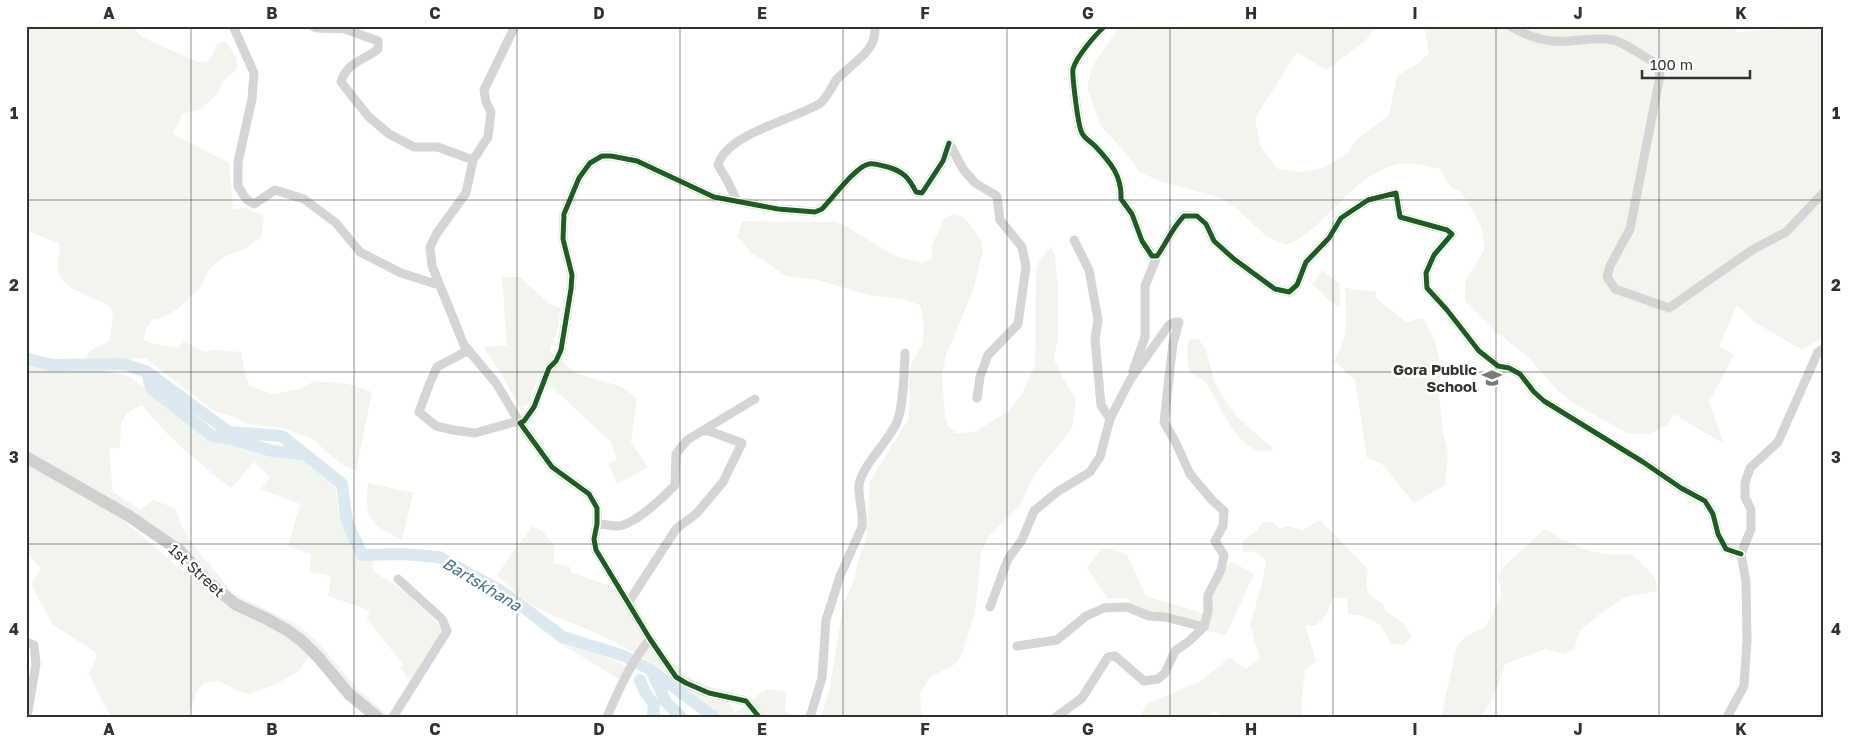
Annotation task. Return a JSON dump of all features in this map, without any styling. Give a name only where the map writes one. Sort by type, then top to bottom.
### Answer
[{"type":"street","points":[[234,26],[254,73],[252,99],[238,162],[238,186],[246,199],[254,204],[275,190],[304,199],[336,223],[360,252],[401,273],[439,285]]},
{"type":"street","points":[[312,26],[316,28],[345,29],[378,41],[378,49],[368,57],[354,62],[344,72],[341,82],[368,116],[389,134],[414,147],[438,147],[473,160]]},
{"type":"street","points":[[515,26],[484,90],[486,102],[491,112],[488,137],[473,160],[466,193],[437,233],[430,247],[432,266],[464,345],[496,382],[519,422],[552,467],[589,494],[597,508],[597,524],[594,539],[596,550],[650,639],[676,677],[709,693],[746,701],[759,717]]},
{"type":"street","points":[[737,201],[718,166],[720,157],[748,134],[795,116],[821,102],[837,79],[868,51],[875,39],[875,26]]},
{"type":"street","points":[[1105,26],[1091,38],[1073,68],[1081,133],[1099,151],[1119,176],[1121,199],[1132,214],[1152,256],[1157,256]]},
{"type":"street","points":[[1510,26],[1521,33],[1537,39],[1567,42],[1596,39],[1614,40],[1657,64],[1660,76],[1630,229],[1610,266],[1607,277],[1615,289],[1669,308],[1752,250],[1786,232],[1824,192]]},
{"type":"street","points":[[469,350],[437,367],[419,412],[436,426],[475,432],[524,421],[534,407],[549,368],[556,361],[561,350],[572,275],[564,239],[564,214],[579,178],[590,164],[602,156],[637,161],[714,197],[778,209],[815,212],[822,209],[860,168],[868,164],[877,164],[900,171],[910,181],[916,192],[922,193],[943,161],[949,143],[963,169],[975,183],[997,196],[1000,220],[1022,247],[1026,267],[1018,324],[988,355],[980,377],[978,398]]},
{"type":"street","points":[[990,607],[1008,558],[1022,540],[1034,511],[1057,492],[1090,472],[1100,457],[1110,419],[1130,380],[1145,337],[1145,286],[1157,256],[1166,244],[1174,227],[1184,216],[1198,216],[1206,224],[1214,241],[1234,259],[1275,289],[1289,292],[1297,285],[1306,262],[1329,238],[1341,218],[1368,200],[1396,193],[1400,217],[1447,230],[1452,234],[1434,254],[1426,273],[1427,288],[1448,310],[1479,351],[1498,366],[1509,368],[1520,374],[1534,392],[1544,400],[1681,488],[1705,501],[1713,514],[1718,534],[1726,548],[1741,554]]},
{"type":"street","points":[[1074,240],[1089,270],[1098,320],[1095,339],[1101,405],[1110,419]]},
{"type":"street","points":[[1056,717],[1082,698],[1108,657],[1115,656],[1144,681],[1158,678],[1165,673],[1175,651],[1204,627],[1208,612],[1208,595],[1220,570],[1224,555],[1215,541],[1222,526],[1224,511],[1190,474],[1164,422],[1173,343],[1179,322],[1169,325],[1130,380]]},
{"type":"street","points":[[1727,717],[1744,686],[1747,632],[1746,581],[1741,554],[1751,529],[1750,510],[1745,497],[1746,483],[1750,468],[1778,442],[1818,352],[1824,348]]},
{"type":"street","points":[[810,717],[822,678],[826,620],[840,576],[862,528],[859,486],[863,474],[897,422],[904,384],[905,353]]},
{"type":"street","points":[[597,524],[619,526],[632,520],[666,495],[675,485],[676,454],[687,440],[755,399]]},
{"type":"street","points":[[628,603],[676,529],[697,513],[723,482],[742,443],[709,431],[702,431]]},
{"type":"street","name":"1st Street","points":[[26,457],[129,516],[180,551],[206,580],[235,604],[287,630],[302,641],[350,694],[377,717]]},
{"type":"street","points":[[393,717],[447,631],[442,619],[398,579]]},
{"type":"street","points":[[1017,646],[1057,640],[1086,616],[1104,608],[1127,607],[1149,616],[1165,617],[1204,627]]},
{"type":"street","points":[[607,717],[628,671],[638,653],[650,639]]},
{"type":"street","points":[[26,642],[34,645],[36,664],[27,717]]},
{"type":"shaded area","points":[[26,26],[133,26],[142,37],[197,62],[208,61],[214,53],[216,44],[226,41],[237,59],[237,69],[222,82],[218,92],[203,108],[182,114],[173,134],[229,163],[233,209],[246,208],[264,216],[261,237],[245,249],[225,256],[209,269],[200,288],[178,309],[160,319],[152,320],[146,329],[143,339],[150,343],[178,348],[184,341],[205,352],[215,350],[241,352],[245,373],[250,386],[273,394],[301,389],[314,381],[348,384],[372,392],[356,471],[341,464],[311,438],[282,428],[247,424],[237,418],[214,411],[145,358],[94,360],[85,358],[91,350],[110,341],[113,311],[100,301],[67,285],[61,278],[58,270],[59,243],[26,231]]},
{"type":"shaded area","points":[[1120,26],[1331,26],[1333,28],[1335,26],[1376,26],[1366,40],[1326,70],[1297,52],[1255,118],[1260,146],[1278,169],[1301,172],[1323,168],[1347,154],[1357,139],[1389,115],[1397,76],[1420,62],[1429,53],[1424,26],[1734,26],[1736,32],[1784,29],[1788,26],[1824,26],[1824,337],[1802,350],[1753,321],[1737,305],[1719,346],[1734,355],[1709,402],[1724,444],[1674,414],[1667,425],[1649,434],[1627,433],[1575,404],[1558,391],[1530,359],[1495,331],[1465,301],[1465,282],[1485,248],[1481,227],[1472,209],[1460,191],[1451,187],[1440,169],[1409,164],[1399,164],[1384,168],[1359,184],[1316,226],[1287,245],[1267,237],[1237,209],[1221,198],[1160,181],[1139,172],[1128,156],[1101,126],[1087,88],[1092,67]]},
{"type":"shaded area","points":[[954,214],[963,217],[970,224],[981,240],[983,250],[974,288],[946,355],[942,376],[945,417],[948,426],[956,433],[975,432],[1008,411],[1022,394],[1035,365],[1036,272],[1039,262],[1051,247],[1055,256],[1058,286],[1058,338],[1054,359],[1076,400],[1072,429],[1033,476],[1021,504],[989,536],[981,553],[975,613],[963,651],[959,660],[951,667],[931,676],[920,692],[921,714],[923,717],[821,717],[829,691],[844,602],[853,583],[861,551],[866,541],[870,481],[908,420],[910,369],[923,340],[922,313],[920,305],[901,299],[868,295],[818,280],[786,276],[752,253],[737,237],[742,221],[834,222],[844,225],[895,256],[923,263],[932,258],[932,245],[945,218]]},
{"type":"shaded area","points":[[1322,270],[1340,284],[1340,307],[1331,302],[1313,284]]},
{"type":"shaded area","points":[[502,277],[520,277],[549,304],[561,308],[557,332],[549,350],[577,374],[620,386],[637,398],[631,443],[648,467],[617,484],[609,464],[617,460],[611,442],[539,375],[527,405],[520,408],[502,375],[483,347],[507,345]]},
{"type":"shaded area","points":[[1345,288],[1376,292],[1376,298],[1406,322],[1423,318],[1435,341],[1441,368],[1439,397],[1443,432],[1448,453],[1445,485],[1414,503],[1382,464],[1367,458],[1355,380],[1334,361],[1345,334]]},
{"type":"shaded area","points":[[1198,339],[1206,349],[1214,381],[1228,405],[1237,417],[1274,449],[1262,451],[1252,448],[1242,440],[1226,418],[1206,383],[1189,371],[1187,351],[1189,340]]},
{"type":"shaded area","points":[[26,363],[52,368],[104,370],[130,377],[211,440],[273,454],[303,457],[324,473],[335,487],[339,512],[356,553],[361,559],[373,560],[373,571],[406,592],[443,629],[390,717],[382,717],[368,707],[309,640],[236,601],[184,549],[26,450]],"holes":[[[142,405],[184,449],[231,488],[254,462],[270,477],[261,489],[300,504],[288,546],[311,554],[310,572],[331,576],[328,596],[369,610],[367,620],[404,665],[401,668],[410,680],[388,715],[356,687],[314,638],[294,623],[234,594],[194,546],[182,527],[175,508],[153,500],[141,510],[113,492],[109,449],[120,447],[122,421],[128,413]]]},
{"type":"shaded area","points":[[26,464],[108,507],[185,573],[287,636],[310,654],[299,671],[278,683],[250,694],[241,692],[219,681],[204,683],[197,691],[188,717],[112,717],[89,673],[97,655],[94,651],[53,625],[32,586],[41,569],[26,552]]},
{"type":"shaded area","points":[[368,483],[413,493],[402,540],[383,529],[372,519],[367,505]]},
{"type":"shaded area","points":[[1320,520],[1368,569],[1367,586],[1369,594],[1383,604],[1385,611],[1403,623],[1412,636],[1404,645],[1391,644],[1381,625],[1363,616],[1348,614],[1347,599],[1333,597],[1327,613],[1316,626],[1305,625],[1316,661],[1305,670],[1301,706],[1303,717],[1267,717],[1260,715],[1252,717],[1225,717],[1214,711],[1208,717],[1141,717],[1145,705],[1199,682],[1230,657],[1246,669],[1260,659],[1250,625],[1263,580],[1266,560],[1253,551],[1241,553],[1244,540],[1258,530],[1262,522],[1273,522],[1279,529],[1287,526],[1303,530]]},
{"type":"shaded area","points":[[532,526],[542,531],[555,546],[553,563],[570,567],[572,573],[613,587],[661,663],[670,660],[701,685],[721,689],[735,713],[766,689],[786,692],[785,712],[803,717],[723,717],[703,705],[669,675],[650,662],[608,639],[535,607],[525,600],[497,575]]},
{"type":"shaded area","points":[[1545,529],[1576,546],[1596,552],[1619,555],[1632,554],[1654,576],[1658,591],[1625,597],[1597,616],[1579,632],[1575,647],[1565,654],[1545,649],[1505,664],[1491,702],[1478,717],[1441,717],[1457,646],[1466,636],[1485,627],[1502,594],[1498,576],[1503,567]]},
{"type":"shaded area","points":[[1102,548],[1113,549],[1127,555],[1146,596],[1203,613],[1203,622],[1164,614],[1150,614],[1130,606],[1129,598],[1108,599],[1087,568]]},
{"type":"shaded area","points":[[1230,561],[1254,574],[1226,635],[1207,631],[1213,595]]},
{"type":"shaded area","points":[[530,621],[564,641],[627,666],[619,679],[556,641]]},
{"type":"waterway","name":"Bartskhana","points":[[26,358],[51,365],[124,364],[147,372],[229,432],[282,436],[342,484],[347,522],[362,555],[403,554],[439,557],[503,592],[563,637],[624,656],[651,670],[714,717]]},
{"type":"waterway","name":"Bartskhana","points":[[147,372],[151,388],[212,436],[232,439],[272,451],[304,454]]},
{"type":"waterway","name":"Bartskhana","points":[[652,672],[666,702],[681,717]]},
{"type":"waterway","name":"Bartskhana","points":[[640,680],[645,692],[654,704],[653,715],[655,717]]},
{"type":"cycle path","points":[[1105,26],[1082,52],[1073,69],[1080,129],[1083,135],[1111,164],[1120,183],[1121,199],[1132,214],[1142,241],[1152,256],[1157,256],[1184,216],[1197,216],[1206,224],[1214,241],[1234,259],[1275,289],[1289,292],[1297,285],[1306,262],[1329,238],[1341,218],[1368,200],[1396,193],[1400,217],[1447,230],[1452,234],[1434,255],[1426,273],[1427,288],[1479,351],[1498,366],[1509,368],[1520,374],[1544,401],[1643,462],[1681,488],[1705,501],[1713,514],[1718,534],[1726,549],[1741,554]]},
{"type":"cycle path","points":[[759,717],[746,701],[709,693],[676,677],[650,639],[596,550],[594,539],[597,524],[597,508],[589,494],[552,467],[520,423],[524,421],[534,407],[549,368],[556,361],[561,350],[572,275],[563,239],[564,214],[579,178],[590,163],[602,156],[637,161],[714,197],[778,209],[815,212],[822,209],[858,170],[869,164],[888,167],[902,173],[916,192],[922,193],[943,161],[949,143]]},
{"type":"place","name":"Gora Public School","points":[[1492,378]]}]
